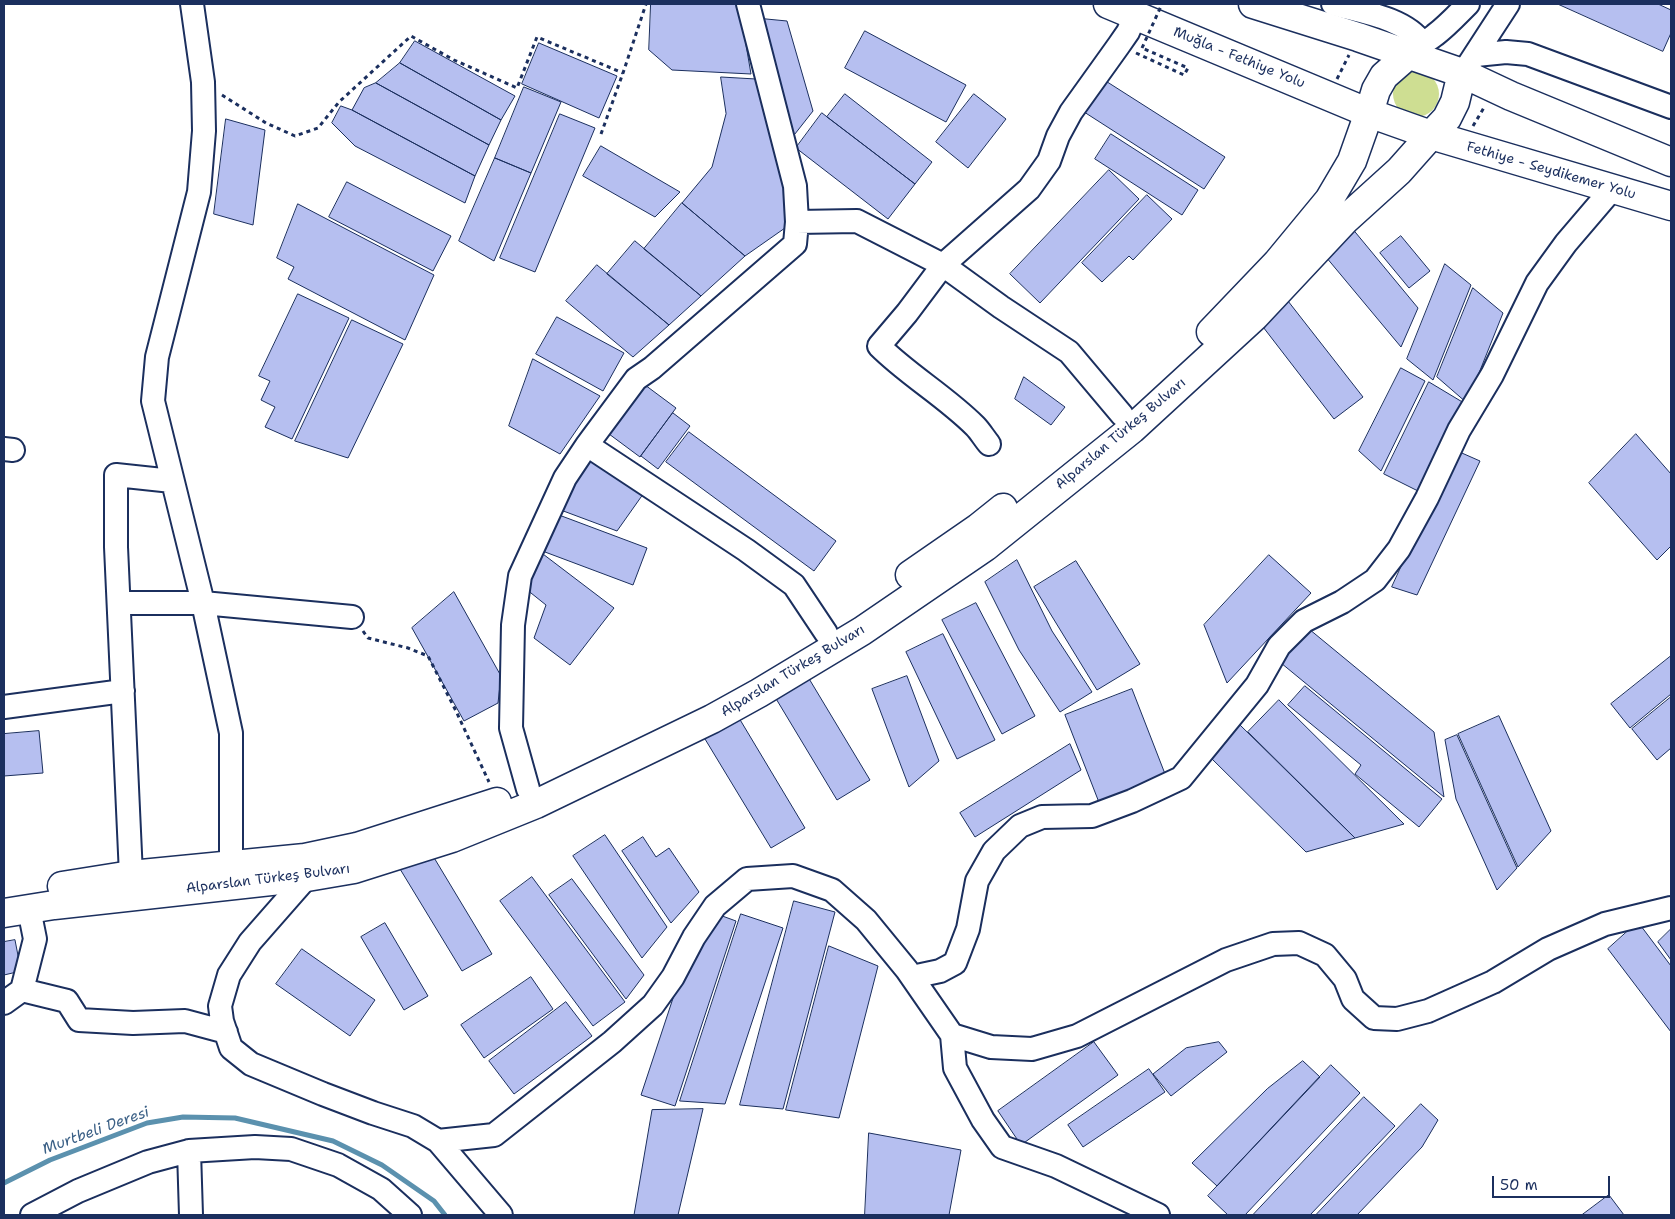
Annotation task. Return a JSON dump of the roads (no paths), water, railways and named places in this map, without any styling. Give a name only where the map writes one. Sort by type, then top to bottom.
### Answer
[{"type":"main road","name":"Muğla - Fethiye Yolu","points":[[1108,4],[1369,113]]},
{"type":"main road","points":[[1253,4],[1358,37],[1415,49],[1469,64],[1495,88],[1671,162]]},
{"type":"main road","name":"Alparslan Türkeş Bulvarı","points":[[4,896],[130,875],[305,858],[357,847],[498,802],[648,734],[750,679],[826,633],[978,528],[1122,415],[1227,317],[1277,263],[1329,200],[1352,161],[1376,90],[1384,76],[1415,49]]},
{"type":"main road","name":"Alparslan Türkeş Bulvarı","points":[[16,911],[307,877],[354,869],[452,838],[536,804],[759,693],[862,632],[985,547],[1132,429],[1255,316],[1346,219],[1399,171],[1430,135],[1448,118],[1469,64]]},
{"type":"main road","name":"Fethiye - Seydikemer Yolu","points":[[1369,113],[1430,135],[1671,206]]},
{"type":"street","points":[[192,4],[203,82],[204,131],[199,192],[156,357],[153,401],[203,603],[231,733],[231,864]]},
{"type":"street","points":[[528,789],[511,728],[513,625],[520,576],[565,478],[587,444],[636,379],[652,368],[795,244],[795,186],[748,4]]},
{"type":"street","points":[[1333,4],[1400,24],[1416,35],[1415,49]]},
{"type":"street","points":[[1415,49],[1433,37],[1468,4]]},
{"type":"street","points":[[1508,4],[1505,30],[1510,40],[1528,54]]},
{"type":"street","points":[[1469,64],[1508,4]]},
{"type":"street","points":[[988,444],[975,426],[938,394],[892,359],[879,346],[907,313],[942,266],[1029,189],[1049,161],[1058,136],[1070,112],[1128,32],[1134,16]]},
{"type":"street","points":[[1469,64],[1506,52],[1528,54],[1671,107]]},
{"type":"street","points":[[912,977],[940,971],[954,963],[968,929],[977,881],[994,852],[1020,826],[1042,817],[1092,816],[1132,801],[1181,778],[1257,685],[1279,646],[1304,621],[1342,602],[1375,580],[1399,550],[1460,430],[1492,375],[1538,283],[1566,242],[1613,188]]},
{"type":"street","points":[[796,222],[857,221],[942,266],[1069,352],[1122,415]]},
{"type":"street","points":[[587,444],[746,550],[794,585],[826,633]]},
{"type":"street","points":[[130,875],[116,547],[116,475],[172,481]]},
{"type":"street","points":[[118,603],[203,603],[352,617]]},
{"type":"street","points":[[4,707],[123,691]]},
{"type":"street","points":[[438,1141],[494,1135],[612,1042],[653,1004],[673,977],[694,937],[715,906],[747,878],[793,876],[832,890],[866,920],[912,977],[952,1035],[954,1068],[983,1120],[1002,1147],[1056,1166],[1158,1215]]},
{"type":"street","points":[[307,877],[250,942],[229,975],[220,1006],[222,1021],[231,1048],[251,1064],[323,1094],[413,1126],[438,1141],[502,1215]]},
{"type":"street","points":[[952,1035],[991,1047],[1032,1049],[1078,1036],[1226,960],[1273,944],[1290,943],[1299,943],[1325,955],[1345,979],[1353,999],[1374,1018],[1397,1019],[1428,1011],[1493,982],[1548,948],[1605,924],[1671,908]]},
{"type":"street","points":[[4,1003],[22,990],[35,939],[16,911]]},
{"type":"street","points":[[22,990],[66,1001],[79,1020],[133,1023],[185,1021],[226,1032]]},
{"type":"street","points":[[32,1215],[78,1191],[148,1162],[189,1151],[255,1147],[291,1149],[338,1165],[381,1189],[410,1215]]},
{"type":"street","points":[[189,1151],[191,1215]]},
{"type":"waterway","name":"Murtbeli Deresi","points":[[4,1183],[50,1160],[147,1123],[183,1117],[235,1118],[333,1141],[382,1165],[434,1201],[445,1215]]}]
